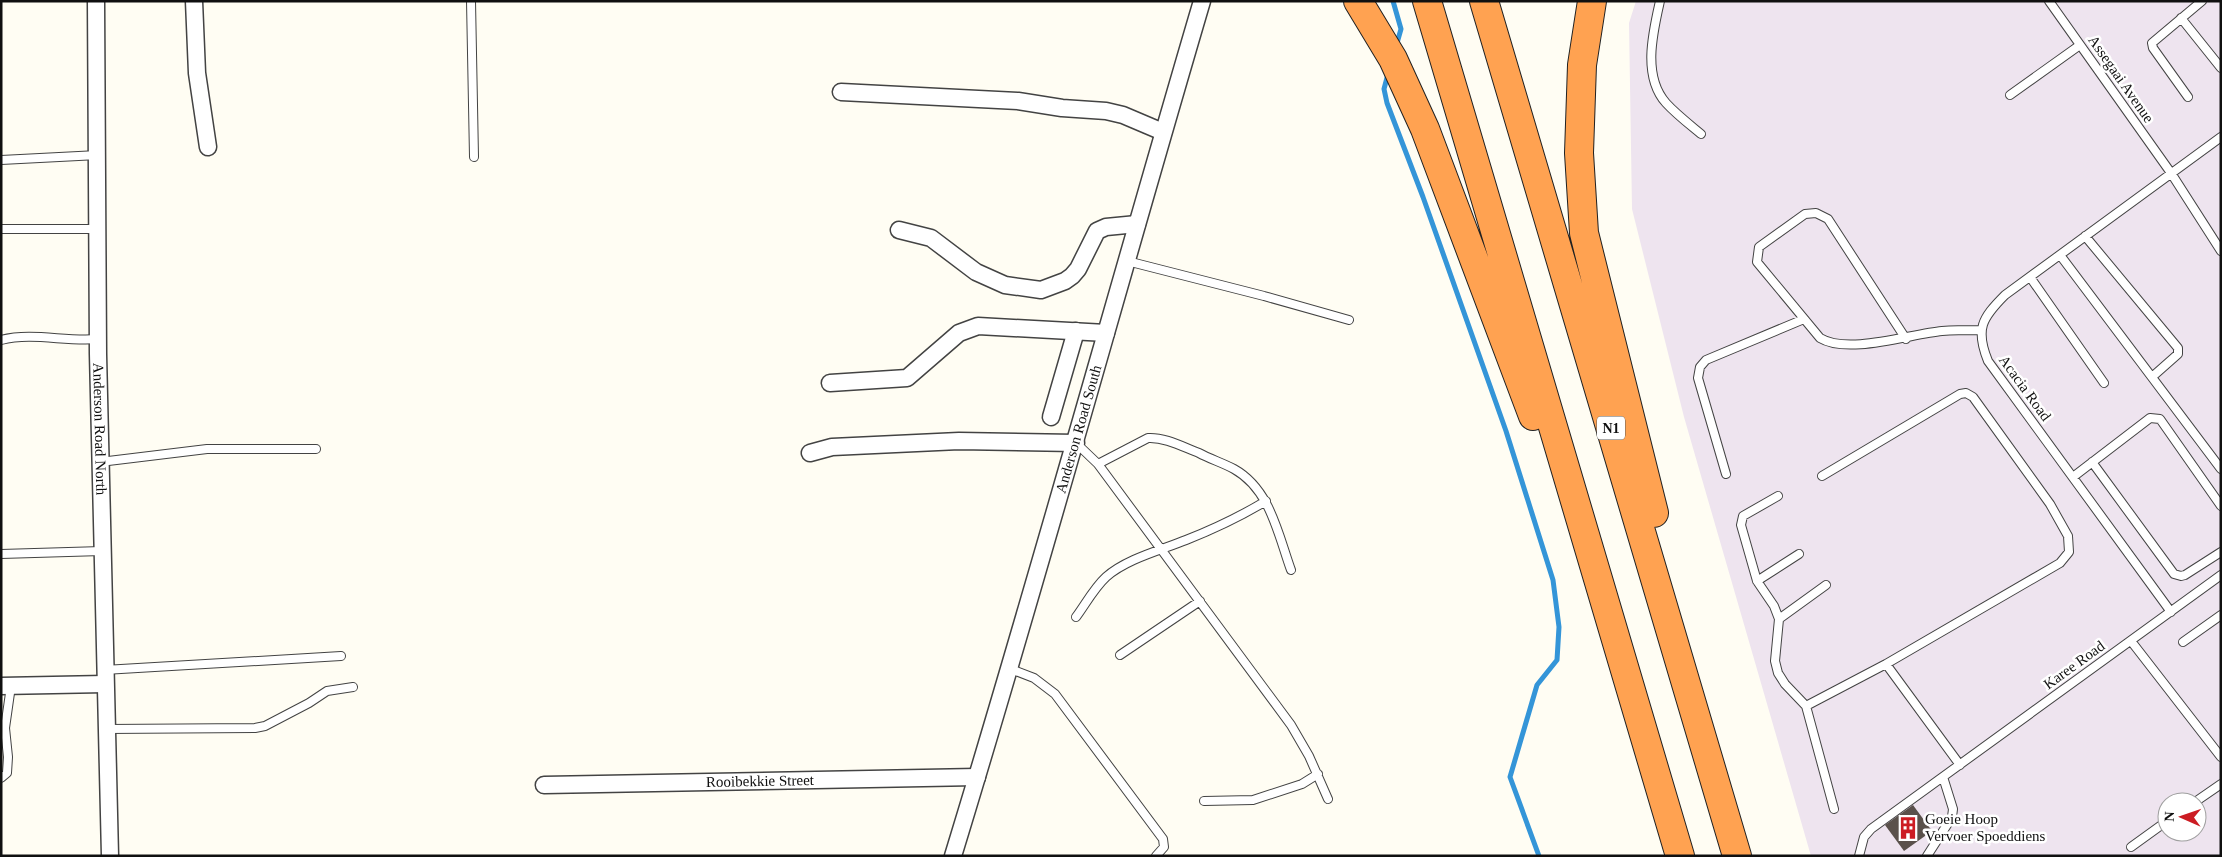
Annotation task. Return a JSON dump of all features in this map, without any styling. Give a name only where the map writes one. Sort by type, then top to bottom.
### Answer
[{"type":"highway","points":[[1358,1],[1393,59],[1425,129],[1614,633]]},
{"type":"highway","points":[[1427,1],[1680,856]]},
{"type":"highway","name":"N1","points":[[1484,1],[1735,846]]},
{"type":"highway","points":[[1592,1],[1582,65],[1579,153],[1584,233],[1735,846]]},
{"type":"street","name":"Anderson Road North","points":[[96,1],[100,462],[110,856]]},
{"type":"street","points":[[194,1],[197,73],[208,147]]},
{"type":"street","name":"Anderson Road South","points":[[953,856],[1076,443],[1126,261],[1202,1]]},
{"type":"street","points":[[840,92],[1018,101],[1062,108],[1116,112],[1163,132]]},
{"type":"street","points":[[899,230],[931,238],[976,272],[1005,285],[1041,290],[1072,276],[1078,269],[1097,231],[1102,228],[1137,224]]},
{"type":"street","points":[[830,383],[907,378],[959,333],[978,326],[1106,333]]},
{"type":"street","points":[[1051,416],[1076,331]]},
{"type":"street","points":[[810,453],[832,447],[959,441],[1076,443]]},
{"type":"street","points":[[6,686],[104,677]]},
{"type":"street","name":"Rooibekkie Street","points":[[544,785],[977,777]]},
{"type":"lane","points":[[471,1],[474,157]]},
{"type":"lane","points":[[1660,1],[1651,57],[1654,82],[1664,102],[1700,134]]},
{"type":"lane","points":[[2188,97],[2152,45],[2153,41],[2202,1]]},
{"type":"lane","name":"Assegaai Avenue","points":[[2052,3],[2171,173],[2221,251]]},
{"type":"lane","points":[[2181,18],[2221,68]]},
{"type":"lane","points":[[2010,95],[2080,45]]},
{"type":"lane","points":[[1906,338],[1828,220],[1816,213],[1805,214],[1759,246],[1757,262],[1820,338],[1829,344],[1841,345],[1906,338],[1940,331],[1981,330],[1988,313],[2005,295],[2221,137]]},
{"type":"lane","points":[[1,160],[98,155]]},
{"type":"lane","points":[[1,229],[98,229]]},
{"type":"lane","points":[[2085,236],[2178,348],[2178,354],[2152,377]]},
{"type":"lane","points":[[2060,255],[2221,469]]},
{"type":"lane","points":[[1126,261],[1349,320]]},
{"type":"lane","points":[[2030,277],[2104,383]]},
{"type":"lane","points":[[1726,474],[1698,378],[1700,367],[1706,360],[1804,319]]},
{"type":"lane","name":"Acacia Road","points":[[1981,330],[1982,346],[1988,361],[2171,612]]},
{"type":"lane","points":[[1,340],[31,336],[78,341],[98,339]]},
{"type":"lane","points":[[1806,706],[1886,664],[2060,563],[2069,552],[2068,536],[2050,504],[1973,397],[1966,393],[1960,394],[1822,476]]},
{"type":"lane","points":[[2073,477],[2150,418],[2157,418],[2160,419],[2221,506]]},
{"type":"lane","points":[[1098,464],[1148,438],[1158,438],[1235,470],[1249,481],[1266,501],[1291,570]]},
{"type":"lane","points":[[1076,443],[1098,464],[1291,725],[1318,774],[1328,799]]},
{"type":"lane","points":[[100,462],[208,449],[316,449]]},
{"type":"lane","points":[[2092,462],[2174,574],[2181,576],[2221,552]]},
{"type":"lane","points":[[1778,496],[1741,518],[1741,526],[1757,580],[1774,606],[1779,619],[1775,661],[1778,673],[1785,684],[1806,706],[1834,809]]},
{"type":"lane","points":[[1076,618],[1109,574],[1161,548],[1227,522],[1266,501]]},
{"type":"lane","points":[[1,554],[102,551]]},
{"type":"lane","points":[[1757,580],[1799,554]]},
{"type":"lane","name":"Karee Road","points":[[1858,856],[1864,837],[1871,829],[2221,576]]},
{"type":"lane","points":[[1779,619],[1826,585]]},
{"type":"lane","points":[[1120,655],[1200,601]]},
{"type":"lane","points":[[2183,642],[2221,615]]},
{"type":"lane","points":[[2131,641],[2221,757]]},
{"type":"lane","points":[[104,677],[341,656]]},
{"type":"lane","points":[[1886,664],[1960,765]]},
{"type":"lane","points":[[1008,668],[1044,684],[1068,710],[1163,839],[1164,847],[1156,856]]},
{"type":"lane","points":[[1,778],[7,773],[8,763],[3,729],[6,686]]},
{"type":"lane","points":[[106,729],[255,728],[274,722],[327,691],[353,686]]},
{"type":"lane","points":[[1204,801],[1253,800],[1302,784],[1318,774]]},
{"type":"lane","points":[[1928,856],[1952,817],[1953,810],[1944,777]]},
{"type":"lane","points":[[2207,794],[2221,784]]},
{"type":"lane","points":[[2131,846],[2157,828]]},
{"type":"shaded area","points":[[1636,1],[2221,1],[2221,856],[1811,856],[1684,417],[1632,209],[1629,23]]},
{"type":"building","name":"Goeie Hoop Vervoer Spoeddiens","points":[[1913,805],[1932,831],[1904,851],[1885,825]]},
{"type":"waterway","points":[[1393,1],[1401,29],[1397,43]]},
{"type":"waterway","points":[[1388,74],[1384,89],[1387,103],[1423,197],[1506,431],[1553,580],[1559,627],[1557,660],[1537,685],[1510,777],[1539,856]]},
{"type":"place","name":"Goeie Hoop Vervoer Spoeddiens","points":[[1908,828]]}]
